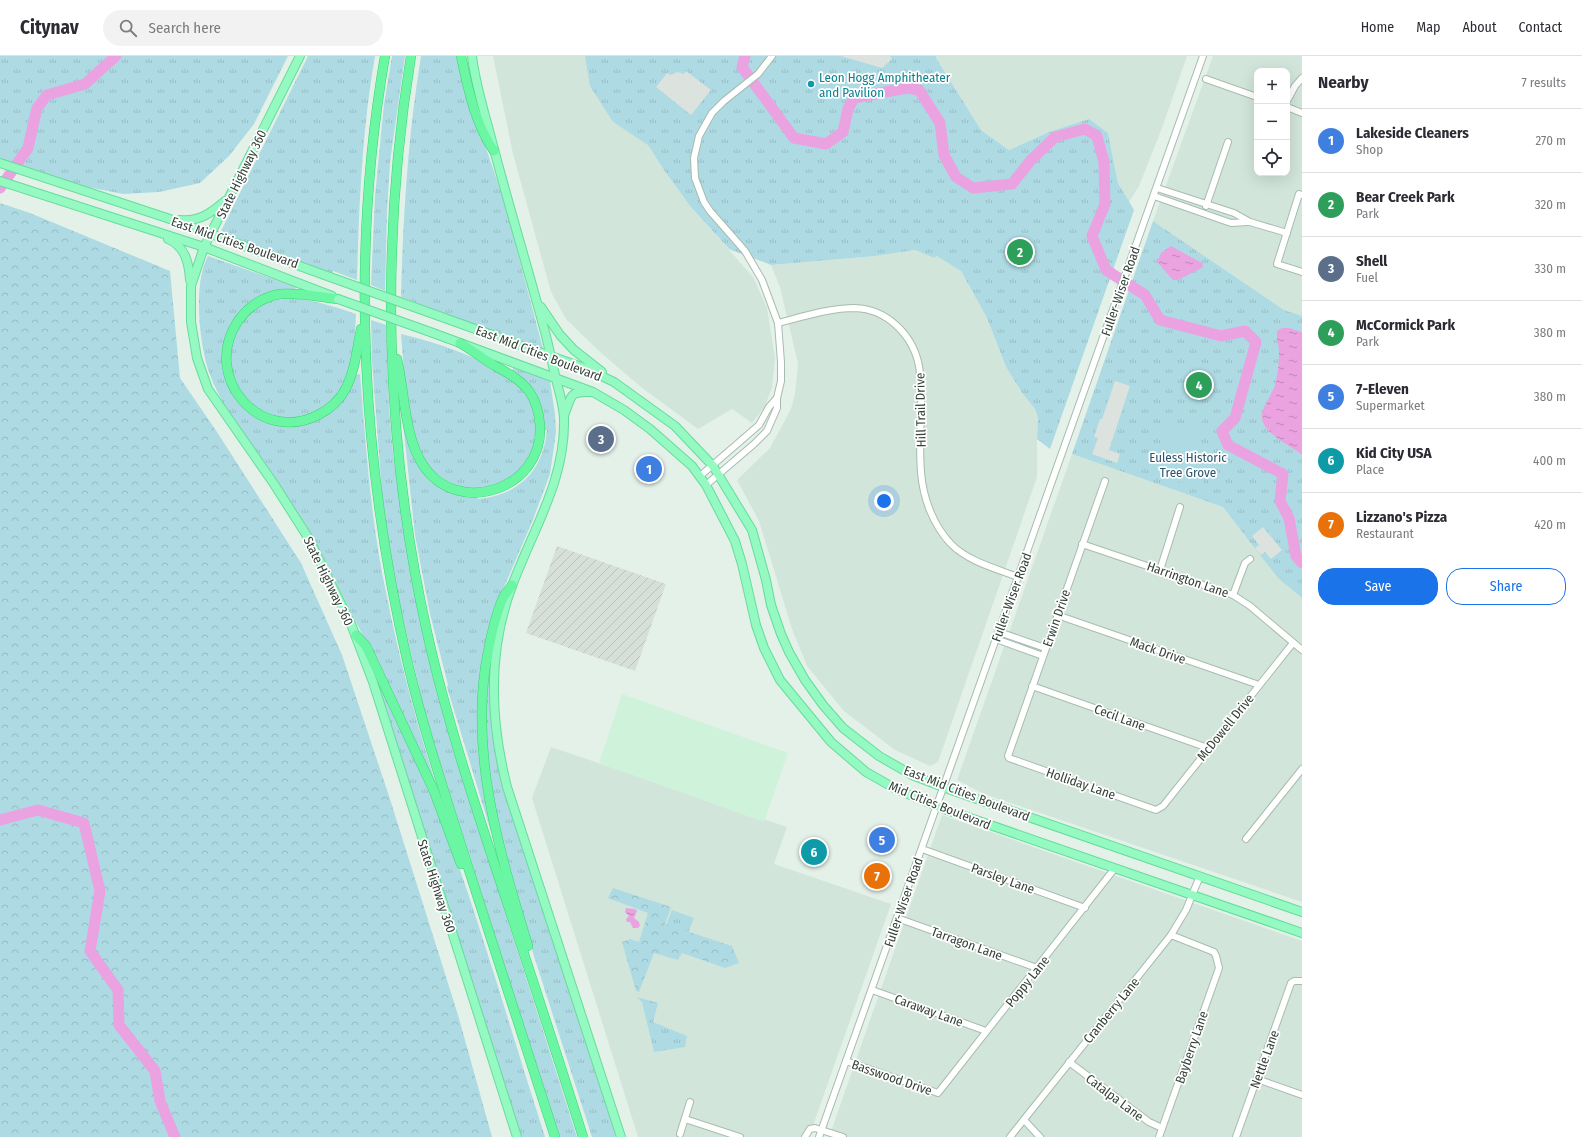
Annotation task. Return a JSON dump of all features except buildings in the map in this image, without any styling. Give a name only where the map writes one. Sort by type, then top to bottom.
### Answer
[{"type":"highway","points":[[385,56],[376,117],[370,189],[365,314],[368,395],[377,495],[399,624],[408,665],[431,748],[555,1137]]},
{"type":"highway","points":[[411,56],[402,119],[392,247],[392,333],[396,415],[401,471],[411,548],[427,631],[446,708],[460,756],[583,1137]]},
{"type":"highway","points":[[461,56],[467,82],[485,138],[494,151]]},
{"type":"highway","points":[[338,299],[280,294],[258,302],[240,318],[232,330],[228,343],[226,358],[227,373],[232,387],[240,399],[251,409],[264,417],[280,422],[296,422],[312,418],[326,412],[346,389],[352,375],[365,314]]},
{"type":"highway","points":[[392,333],[412,439],[416,452],[423,465],[433,476],[456,490],[483,492],[497,489],[510,483],[522,474],[532,462],[539,439],[539,417],[536,404],[529,391],[520,381],[460,343]]},
{"type":"highway","points":[[512,585],[502,599],[491,636],[484,677],[482,721],[484,766],[497,832],[511,891],[551,1022],[551,1036]]},
{"type":"highway","points":[[356,635],[366,646],[434,791],[452,839],[504,992],[512,1006]]},
{"type":"main road","name":"State Highway 360","points":[[300,56],[204,247],[191,286],[191,322],[197,358],[208,389],[274,484],[309,539],[328,574],[356,635],[373,682],[518,1137]]},
{"type":"main road","points":[[472,56],[477,84],[494,151],[551,356],[564,416],[562,448],[556,481],[512,585],[502,621],[495,664],[493,706],[498,749],[507,788],[621,1137]]},
{"type":"main road","name":"East Mid Cities Boulevard","points":[[0,163],[167,218],[587,369],[614,382],[675,426],[720,475],[752,530],[766,580],[771,605],[789,652],[805,680],[823,705],[843,728],[879,756],[912,775],[944,787],[1302,912]]},
{"type":"main road","name":"East Mid Cities Boulevard","points":[[0,181],[204,247],[338,299],[556,377],[593,392],[624,410],[650,429],[682,457]]},
{"type":"main road","points":[[167,218],[188,221],[196,220],[212,213],[227,199]]},
{"type":"main road","points":[[138,225],[171,240],[179,246],[189,266],[191,286]]},
{"type":"main road","points":[[537,302],[560,336],[574,350],[614,382]]},
{"type":"main road","points":[[564,416],[572,395],[577,392],[593,392]]},
{"type":"main road","name":"Mid Cities Boulevard","points":[[682,457],[700,476],[735,541],[742,564],[756,625],[764,648],[780,680],[817,727],[831,742],[866,772],[896,790],[937,806],[1302,933]]},
{"type":"street","points":[[706,486],[720,475],[767,431],[776,408],[776,398],[781,381],[778,323],[767,292],[745,251],[710,211],[695,178],[694,158],[699,136],[712,113],[724,101],[758,74],[772,56]]},
{"type":"street","name":"Fuller-Wiser Road","points":[[819,1137],[1203,56]]},
{"type":"street","points":[[1290,95],[1295,86],[1302,78]]},
{"type":"street","points":[[1206,79],[1254,96]]},
{"type":"street","points":[[1290,108],[1302,113]]},
{"type":"street","points":[[1203,213],[1228,142]]},
{"type":"street","points":[[1157,188],[1234,213],[1250,222],[1287,233]]},
{"type":"street","points":[[1301,195],[1277,264],[1302,272]]},
{"type":"street","points":[[1154,196],[1231,222],[1250,222]]},
{"type":"street","name":"Hill Trail Drive","points":[[778,323],[834,310],[855,308],[880,313],[896,325],[913,347],[920,367],[921,472],[926,502],[931,513],[950,544],[971,560],[1018,577]]},
{"type":"street","points":[[700,476],[759,424],[776,398]]},
{"type":"street","name":"Erwin Drive","points":[[1008,756],[1042,656],[1105,481]]},
{"type":"street","points":[[1160,570],[1180,507]]},
{"type":"street","name":"Harrington Lane","points":[[1082,544],[1234,595],[1302,650]]},
{"type":"street","points":[[1234,595],[1245,563],[1250,559]]},
{"type":"street","name":"Mack Drive","points":[[1057,615],[1259,685]]},
{"type":"street","points":[[999,632],[1045,648]]},
{"type":"street","points":[[996,639],[1042,656]]},
{"type":"street","name":"McDowell Drive","points":[[1156,810],[1163,806],[1293,643]]},
{"type":"street","name":"Cecil Lane","points":[[1032,686],[1208,748]]},
{"type":"street","name":"Holliday Lane","points":[[1008,756],[1009,758],[1156,810]]},
{"type":"street","points":[[1246,839],[1302,770]]},
{"type":"street","name":"Parsley Lane","points":[[922,849],[1085,908]]},
{"type":"street","name":"Poppy Lane","points":[[938,1093],[1115,868]]},
{"type":"street","name":"Cranberry Lane","points":[[1010,1137],[1171,935],[1186,910],[1200,876]]},
{"type":"street","name":"Tarragon Lane","points":[[897,918],[1037,968]]},
{"type":"street","name":"Bayberry Lane","points":[[1159,1137],[1219,968],[1216,956],[1210,950],[1171,935]]},
{"type":"street","name":"Nettle Lane","points":[[1236,1137],[1292,983],[1294,981],[1302,981]]},
{"type":"street","name":"Caraway Lane","points":[[872,990],[986,1031]]},
{"type":"street","name":"Basswood Drive","points":[[846,1061],[938,1093]]},
{"type":"street","name":"Catalpa Lane","points":[[1069,1062],[1149,1122],[1162,1128]]},
{"type":"street","points":[[1257,1079],[1302,1095]]},
{"type":"street","points":[[680,1134],[690,1102]]},
{"type":"street","points":[[685,1118],[740,1137]]},
{"type":"street","points":[[1024,1120],[1040,1137]]},
{"type":"street","points":[[805,1137],[810,1129],[815,1128],[843,1137]]},
{"type":"shaded area","points":[[493,56],[585,56],[613,122],[648,144],[664,170],[690,206],[753,277],[767,308],[775,358],[772,387],[765,406],[752,423],[732,409],[698,429],[641,387],[600,352],[566,319],[551,292],[513,154]]},
{"type":"shaded area","points":[[841,56],[890,56],[892,59],[882,68]]},
{"type":"shaded area","points":[[936,56],[1187,56],[1162,128],[1139,186],[1129,202],[1118,183],[1108,133],[1089,120],[1049,132],[1009,150],[981,130]]},
{"type":"shaded area","points":[[1213,56],[1302,56],[1302,316],[1284,310],[1153,221]]},
{"type":"shaded area","points":[[686,71],[711,90],[691,115],[656,87],[667,73],[671,75],[677,72],[684,74]]},
{"type":"shaded area","points":[[915,250],[934,258],[937,256],[942,258],[961,271],[987,318],[1006,367],[1023,394],[1035,409],[1038,418],[1037,477],[938,762],[930,766],[895,750],[844,711],[807,666],[792,629],[759,521],[737,480],[770,448],[791,409],[795,394],[798,364],[780,287],[771,265],[875,256]]},
{"type":"shaded area","points":[[1115,381],[1130,386],[1109,450],[1120,454],[1117,463],[1092,454],[1098,438],[1094,437]]},
{"type":"shaded area","points":[[1072,454],[1223,507],[1278,577],[1302,598],[1302,902],[984,794],[957,780]]},
{"type":"shaded area","points":[[1263,527],[1282,550],[1271,559],[1265,552],[1261,555],[1255,548],[1259,545],[1252,536]]},
{"type":"shaded area","points":[[557,546],[666,584],[635,671],[526,633]]},
{"type":"shaded area","points":[[622,694],[788,753],[764,822],[599,763]]},
{"type":"shaded area","points":[[551,747],[787,827],[774,864],[891,904],[809,1137],[638,1137],[532,798]]},
{"type":"shaded area","points":[[942,815],[1302,941],[1302,1137],[829,1137]]},
{"type":"green space","points":[[0,56],[288,56],[254,124],[229,156],[200,183],[159,192],[123,194],[88,187],[50,176],[0,158]]},
{"type":"green space","points":[[308,56],[375,56],[364,140],[357,280],[333,271],[331,273],[227,236],[227,234],[223,234],[221,231]]},
{"type":"green space","points":[[392,56],[405,56],[390,162],[385,291],[371,285],[375,196],[384,104]]},
{"type":"green space","points":[[421,56],[458,56],[470,101],[505,204],[543,349],[401,297],[407,176],[416,86]]},
{"type":"green space","points":[[585,56],[936,56],[981,130],[1009,150],[1049,132],[1089,119],[1108,133],[1118,183],[1134,210],[1050,449],[1037,439],[1038,418],[1035,409],[1023,394],[1006,367],[987,318],[961,271],[937,256],[934,258],[915,250],[875,256],[771,265],[729,249],[690,206],[648,145],[613,122],[590,86]]},
{"type":"green space","points":[[0,203],[30,213],[170,271],[180,378],[217,432],[301,563],[342,655],[389,796],[458,1015],[492,1137],[0,1137]]},
{"type":"green space","points":[[1153,221],[1284,310],[1302,316],[1302,598],[1278,578],[1223,507],[1072,454]]},
{"type":"green space","points":[[208,256],[296,287],[294,291],[249,305],[223,355],[243,406],[301,425],[319,418],[335,407],[348,393],[356,375],[360,374],[373,514],[381,570],[404,671],[438,791],[322,555],[289,500],[229,412],[213,383],[205,360],[199,313],[200,281],[203,267]]},
{"type":"green space","points":[[287,298],[314,301],[356,314],[353,357],[347,381],[336,396],[321,409],[312,413],[291,418],[270,415],[253,406],[240,392],[233,375],[230,356],[234,337],[244,320],[263,304]]},
{"type":"green space","points":[[371,320],[386,325],[389,408],[393,453],[414,587],[507,918],[577,1137],[559,1137],[437,753],[422,700],[398,597],[383,507],[372,361]]},
{"type":"green space","points":[[401,334],[429,341],[469,356],[495,369],[519,386],[531,403],[536,418],[534,447],[523,467],[511,477],[497,484],[482,488],[467,487],[452,483],[439,475],[427,463],[420,451],[411,420],[405,383]]},
{"type":"green space","points":[[514,366],[550,381],[556,432],[550,474],[532,522],[502,592],[480,689],[494,832],[491,832],[447,687],[448,685],[430,614],[415,535],[402,414],[426,473],[475,496],[478,499],[493,497],[506,492],[517,486],[534,469],[545,445],[547,430],[544,430],[544,420],[512,371]]},
{"type":"green space","name":"Euless Historic Tree Grove","points":[[1203,419],[1200,431],[1201,443],[1208,465],[1203,483],[1184,484],[1165,477],[1160,468],[1169,463],[1169,454],[1165,439],[1159,426],[1169,424],[1190,426]]},
{"type":"green space","points":[[488,668],[491,669],[491,727],[499,770],[616,1137],[592,1137],[524,925],[496,813],[485,739]]},
{"type":"green space","points":[[378,681],[420,769],[456,858],[545,1137],[521,1137],[376,682]]},
{"type":"green space","points":[[613,888],[671,907],[665,924],[732,946],[739,963],[725,968],[682,953],[678,960],[654,953],[639,992],[636,991],[622,942],[630,939],[639,942],[648,913],[608,898]]},
{"type":"green space","points":[[672,910],[694,918],[688,933],[666,925]]},
{"type":"green space","points":[[637,997],[658,1003],[653,1022],[687,1036],[685,1047],[654,1052],[642,1002]]},
{"type":"water","points":[[1171,246],[1202,263],[1203,267],[1178,280],[1173,280],[1157,262],[1161,253]]},
{"type":"water","points":[[1282,328],[1289,328],[1302,332],[1302,455],[1270,432],[1262,420],[1263,409],[1276,381],[1279,356],[1277,331]]},
{"type":"water","points":[[626,908],[635,909],[637,911],[634,918],[639,922],[640,926],[638,928],[633,928],[630,922],[627,922],[626,919],[629,916],[625,912]]},
{"type":"waterway","points":[[0,188],[28,148],[37,108],[47,95],[85,84],[116,56]]},
{"type":"waterway","points":[[745,56],[742,67],[794,138],[826,144],[843,132],[848,109],[854,98],[907,88],[919,90],[940,123],[944,155],[956,177],[973,188],[1012,184],[1031,160],[1055,137],[1085,129],[1097,136],[1104,162],[1105,204],[1092,236],[1106,270],[1145,295],[1160,320],[1221,336],[1245,331],[1256,342],[1235,418],[1222,431],[1228,445],[1283,474],[1280,501],[1289,518],[1296,556],[1302,563]]},
{"type":"waterway","points":[[0,820],[38,810],[84,823],[100,891],[90,951],[118,990],[119,1025],[155,1071],[160,1101],[175,1137]]},
{"type":"place","name":"Leon Hogg Amphitheater and Pavilion","points":[[811,84]]},
{"type":"place","name":"Bear Creek Park","points":[[1020,252]]},
{"type":"place","name":"McCormick Park","points":[[1199,385]]},
{"type":"place","name":"Shell","points":[[601,439]]},
{"type":"place","name":"Lakeside Cleaners","points":[[649,469]]},
{"type":"place","name":"7-Eleven","points":[[882,840]]},
{"type":"place","name":"Kid City USA","points":[[814,852]]},
{"type":"place","name":"Lizzano's Pizza","points":[[877,876]]}]
